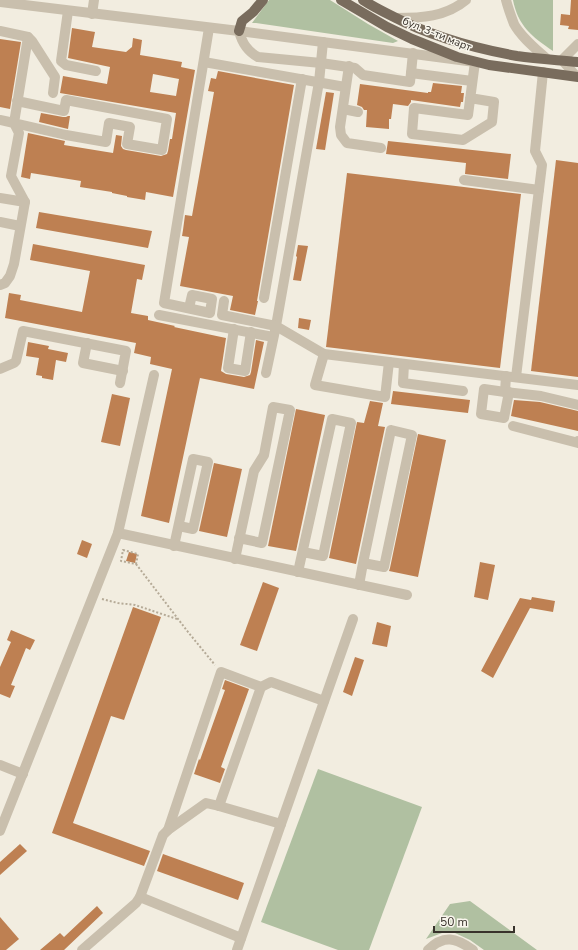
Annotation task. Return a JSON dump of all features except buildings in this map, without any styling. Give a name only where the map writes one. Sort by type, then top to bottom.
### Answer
[{"type":"main road","points":[[239,31],[242,21],[253,12],[263,0]]},
{"type":"main road","name":"бул. 3-ти март","points":[[341,0],[387,27],[451,55],[475,62],[577,76]]},
{"type":"main road","name":"бул. 3-ти март","points":[[362,0],[396,18],[443,38],[518,56],[578,62]]},
{"type":"street","points":[[92,14],[94,0]]},
{"type":"street","points":[[396,18],[418,18],[444,13],[462,4],[466,0]]},
{"type":"street","points":[[506,0],[515,25],[535,48],[547,58]]},
{"type":"street","points":[[0,2],[25,3],[68,11],[239,31],[475,62],[472,81],[470,98],[468,115],[414,108],[412,134],[463,140],[492,122],[494,102],[470,98]]},
{"type":"street","points":[[68,11],[61,61],[62,64],[96,71]]},
{"type":"street","points":[[189,308],[164,304],[204,62],[208,28]]},
{"type":"street","points":[[0,31],[28,37],[55,77],[53,93]]},
{"type":"street","points":[[239,31],[241,40],[246,48],[258,57],[321,62],[349,66],[355,68],[363,76],[410,82],[413,53]]},
{"type":"street","points":[[0,285],[5,283],[10,276],[14,264],[25,202],[11,176],[19,133],[14,123],[28,37]]},
{"type":"street","points":[[266,373],[276,326],[319,82],[323,42]]},
{"type":"street","points":[[577,76],[562,60],[578,44]]},
{"type":"street","points":[[204,62],[345,87]]},
{"type":"street","points":[[349,66],[340,126],[342,135],[347,143],[381,148]]},
{"type":"street","points":[[224,301],[222,315],[276,326],[324,354],[404,364],[511,377],[575,385],[574,404],[541,396],[507,392],[511,377],[542,165],[535,152],[543,72]]},
{"type":"street","points":[[411,73],[472,81]]},
{"type":"street","points":[[264,298],[302,79]]},
{"type":"street","points":[[0,120],[66,135],[106,142],[109,123],[130,127],[127,144],[162,150],[167,119],[66,100],[64,111],[17,101]]},
{"type":"street","points":[[343,109],[358,112]]},
{"type":"street","points":[[464,180],[539,190]]},
{"type":"street","points":[[0,198],[25,202]]},
{"type":"street","points":[[0,222],[20,226]]},
{"type":"street","points":[[159,315],[273,337]]},
{"type":"street","points":[[234,329],[228,368],[245,371],[251,332]]},
{"type":"street","points":[[0,369],[14,363],[16,360],[23,331],[126,351],[120,384]]},
{"type":"street","points":[[87,343],[83,363],[123,371]]},
{"type":"street","points":[[324,354],[315,385],[385,397],[389,362]]},
{"type":"street","points":[[404,364],[403,383],[463,391]]},
{"type":"street","points":[[0,832],[118,533],[154,375]]},
{"type":"street","points":[[235,559],[239,538],[254,470],[264,455],[273,407],[290,410],[262,543],[239,538]]},
{"type":"street","points":[[298,572],[332,418],[351,423],[323,556],[303,552]]},
{"type":"street","points":[[513,426],[578,443],[578,441]]},
{"type":"street","points":[[359,585],[363,563],[390,430],[412,435],[384,567],[363,563]]},
{"type":"street","points":[[174,546],[193,459],[208,462],[194,529],[179,526]]},
{"type":"street","points":[[118,533],[407,596]]},
{"type":"street","points":[[237,950],[353,619]]},
{"type":"street","points":[[168,830],[220,672],[261,687]]},
{"type":"street","points":[[220,806],[261,687],[271,682],[324,701]]},
{"type":"street","points":[[0,765],[23,774]]},
{"type":"street","points":[[82,950],[130,910],[140,897],[164,835],[168,830],[206,803],[281,824]]},
{"type":"street","points":[[140,897],[241,938]]},
{"type":"street","points":[[428,950],[437,942],[454,939],[473,950]]},
{"type":"path","points":[[136,564],[138,554],[123,550],[121,561],[136,564],[178,620],[220,672]]},
{"type":"path","points":[[93,597],[118,603],[135,605],[178,620]]},
{"type":"green space","points":[[269,0],[330,0],[398,41],[393,43],[252,23]]},
{"type":"green space","points":[[513,0],[553,0],[553,51],[532,36],[522,24],[515,9]]},
{"type":"green space","points":[[318,769],[422,807],[369,950],[338,950],[261,922]]},
{"type":"green space","points":[[470,901],[537,950],[484,950],[470,940],[455,933],[442,933],[426,939],[450,904]]}]
